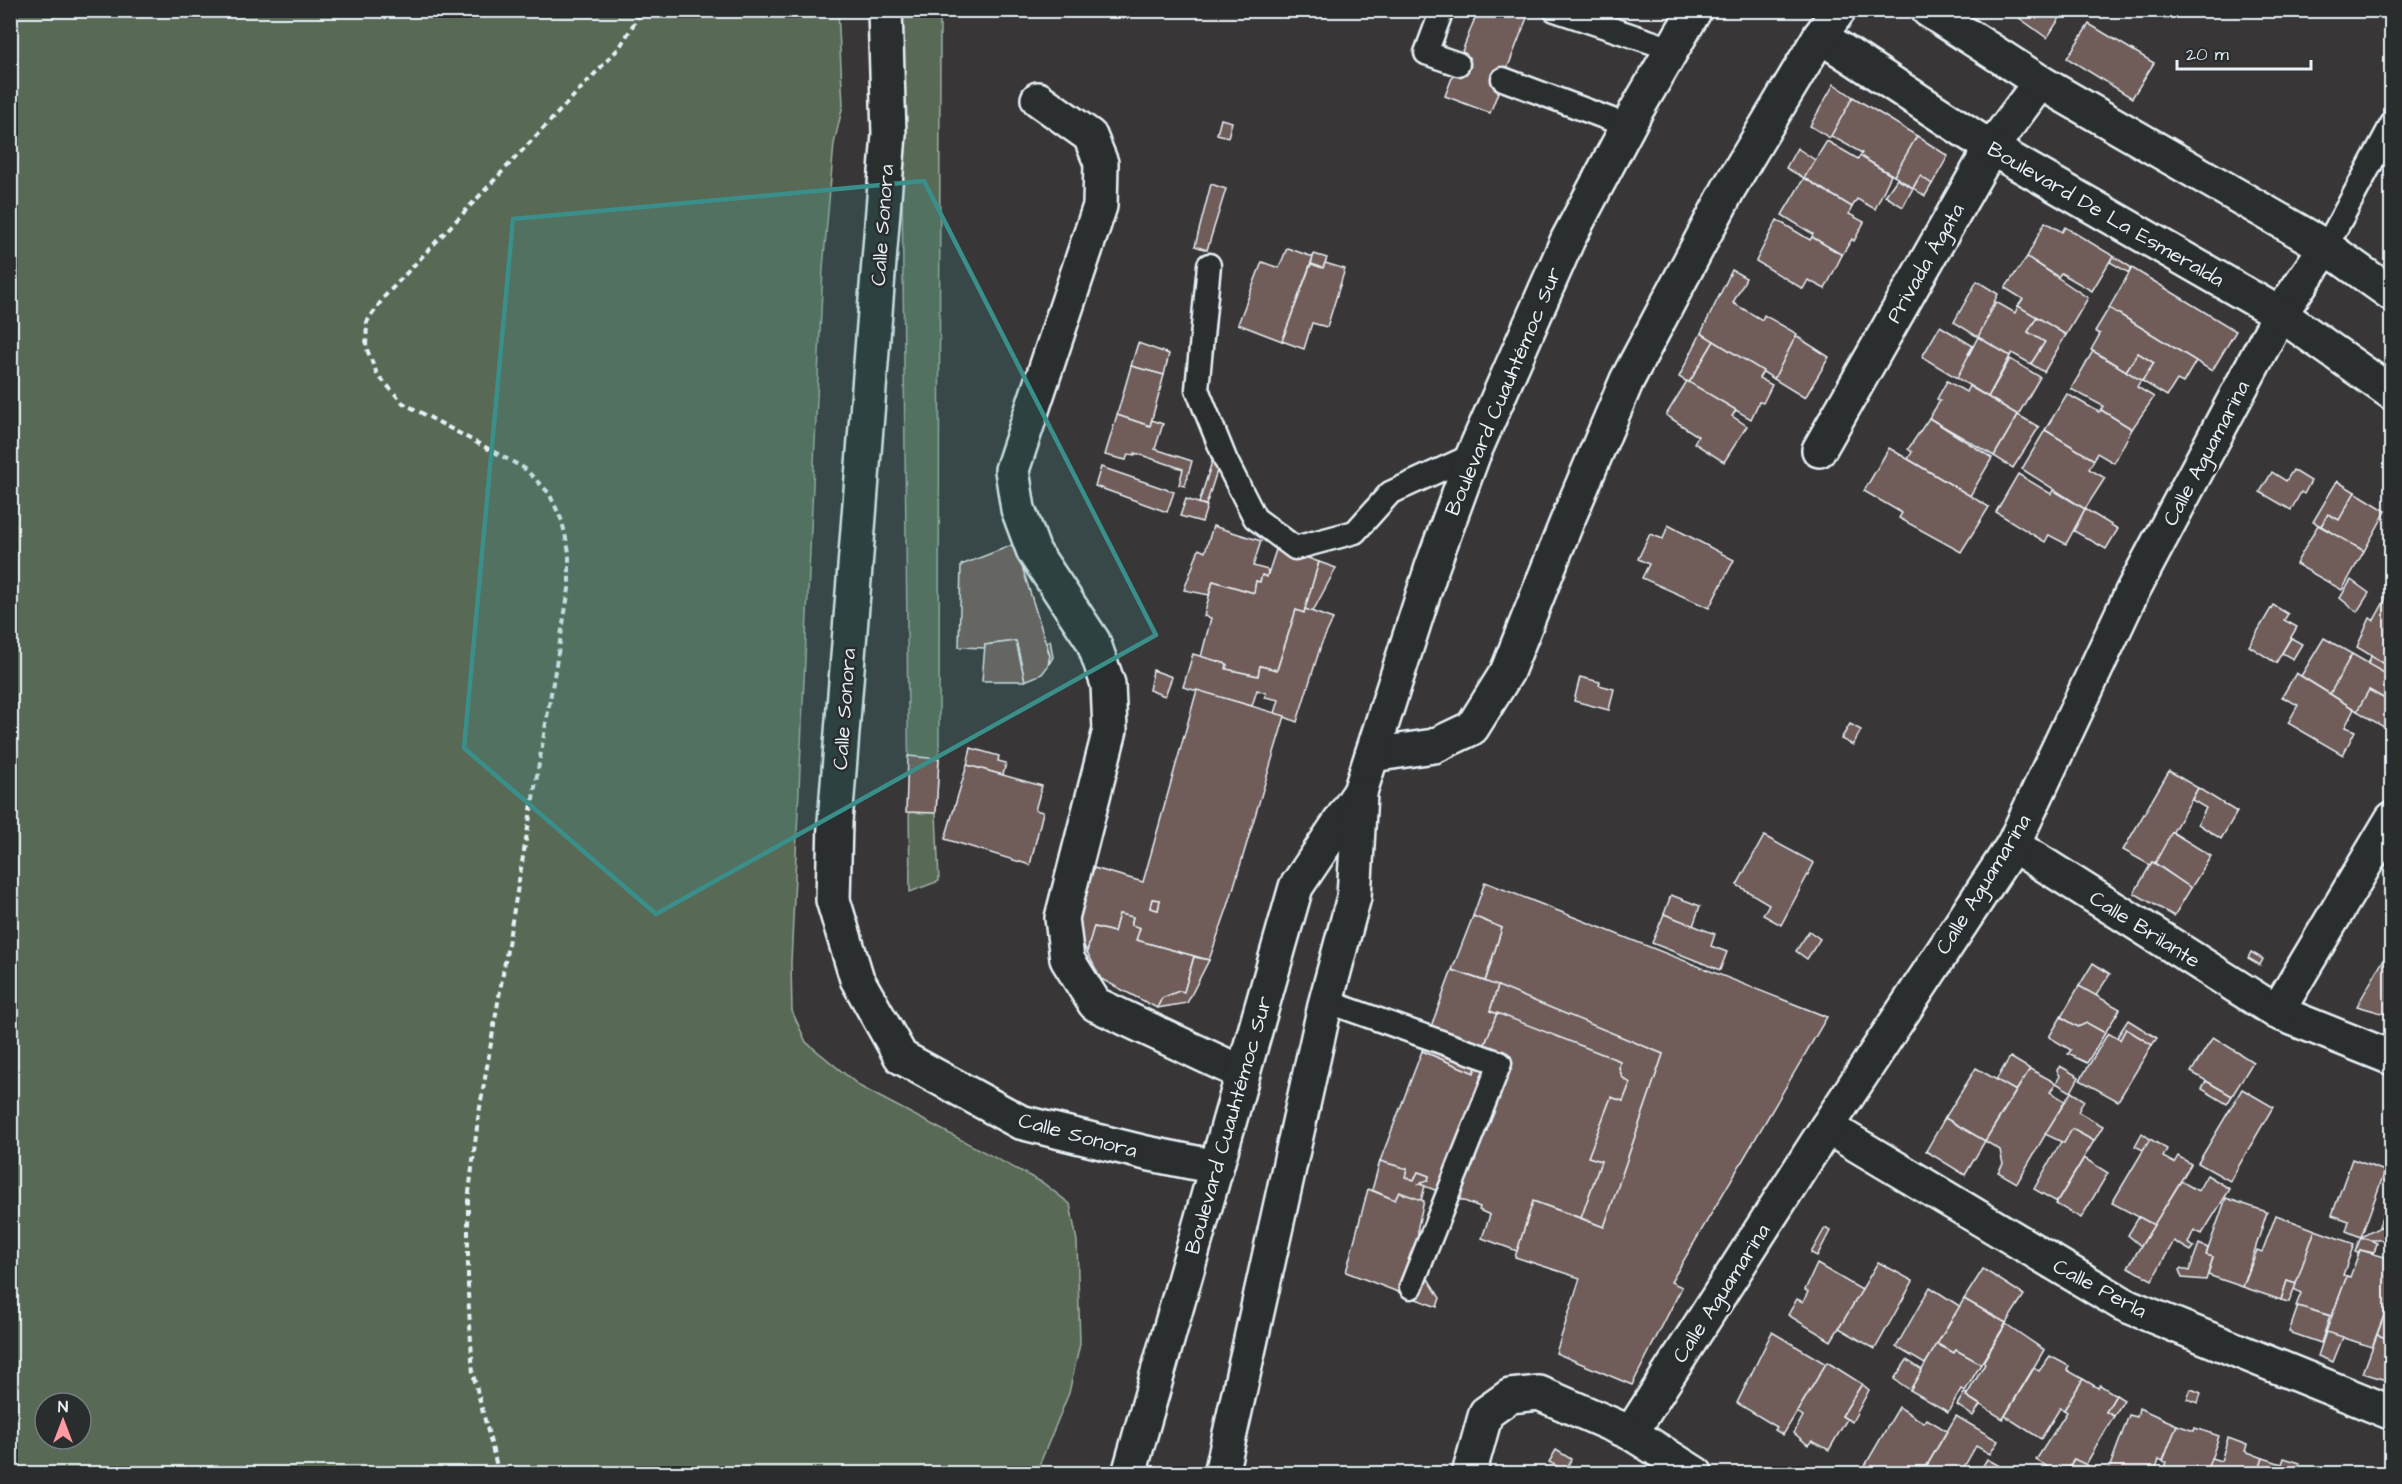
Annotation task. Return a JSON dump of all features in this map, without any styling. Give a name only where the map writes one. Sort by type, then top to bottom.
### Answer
[{"type":"street","name":"Calle Sonora","points":[[885,10],[889,134],[835,822],[833,900],[857,979],[901,1057],[1020,1122],[1146,1153],[1216,1167]]},
{"type":"street","name":"Boulevard Cuauhtémoc Sur","points":[[1221,1473],[1326,1001],[1354,897],[1360,792],[1432,567],[1473,454],[1568,239],[1628,126],[1695,10]]},
{"type":"street","points":[[1372,755],[1434,746],[1472,728],[1507,672],[1627,380],[1729,188],[1820,36],[1839,10]]},
{"type":"street","points":[[1928,10],[2040,82],[2326,247],[2391,294]]},
{"type":"street","name":"Boulevard De La Esmeralda","points":[[1820,36],[1991,148],[2280,314],[2391,393]]},
{"type":"street","name":"Privada Ágata","points":[[1819,450],[1991,148],[2040,82]]},
{"type":"street","points":[[1038,99],[1090,136],[1101,163],[1100,206],[1012,470],[1018,509],[1034,552],[1093,641],[1108,684],[1110,730],[1062,918],[1067,959],[1095,1004],[1242,1073]]},
{"type":"street","name":"Calle Aguamarina","points":[[1631,1433],[1827,1127],[2013,845],[2132,592],[2280,314],[2326,247]]},
{"type":"street","name":"Boulevard Cuauhtémoc Sur","points":[[1129,1473],[1296,887],[1360,792]]},
{"type":"street","points":[[2277,1012],[2391,819]]},
{"type":"street","name":"Calle Brilante","points":[[2013,845],[2277,1012],[2391,1058]]},
{"type":"street","name":"Calle Perla","points":[[1827,1127],[2123,1304],[2391,1413]]},
{"type":"street","points":[[1469,1473],[1486,1413],[1510,1396],[1539,1393],[1631,1433],[1696,1473]]},
{"type":"lane","points":[[1442,10],[1426,53],[1458,64]]},
{"type":"lane","points":[[1556,10],[1672,49]]},
{"type":"lane","points":[[1503,79],[1628,126]]},
{"type":"lane","points":[[2326,247],[2391,124]]},
{"type":"lane","points":[[1209,265],[1197,389],[1226,461],[1255,518],[1296,548],[1355,532],[1390,493],[1473,454]]},
{"type":"lane","points":[[1326,1001],[1500,1063],[1411,1287]]},
{"type":"path","points":[[499,1473],[473,1374],[468,1293],[468,1201],[478,1119],[569,589],[569,552],[562,521],[549,493],[524,468],[403,403],[377,374],[366,347],[367,322],[384,297],[620,47],[642,10]]},
{"type":"highlighted area","points":[[924,181],[1156,635],[656,914],[464,748],[513,219]]},
{"type":"green space","points":[[10,11],[838,11],[843,105],[834,144],[823,268],[791,963],[792,1011],[806,1042],[861,1087],[1043,1183],[1070,1204],[1077,1241],[1080,1344],[1069,1393],[1036,1473],[11,1473]]},
{"type":"green space","points":[[900,11],[940,11],[939,759],[936,813],[939,881],[910,892]]},
{"type":"building","points":[[1478,10],[1530,10],[1490,113],[1445,96]]},
{"type":"building","points":[[2008,10],[2065,10],[2047,38]]},
{"type":"building","points":[[2089,24],[2154,63],[2132,98],[2067,58]]},
{"type":"building","points":[[1834,84],[1853,97],[1830,138],[1810,126]]},
{"type":"building","points":[[1853,97],[1917,136],[1894,176],[1860,156],[1862,153],[1831,136]]},
{"type":"building","points":[[1221,119],[1232,122],[1228,137],[1217,134]]},
{"type":"building","points":[[1917,136],[1948,156],[1932,184],[1920,176],[1913,188],[1894,176]]},
{"type":"building","points":[[1827,141],[1858,159],[1860,156],[1891,175],[1875,209],[1857,199],[1852,207],[1804,178]]},
{"type":"building","points":[[1797,148],[1815,160],[1804,178],[1786,168]]},
{"type":"building","points":[[1920,176],[1932,184],[1925,196],[1913,188]]},
{"type":"building","points":[[1804,178],[1852,207],[1849,214],[1864,222],[1854,241],[1852,239],[1842,255],[1782,215]]},
{"type":"building","points":[[1897,179],[1913,188],[1903,207],[1885,196]]},
{"type":"building","points":[[1211,184],[1226,189],[1207,250],[1195,246]]},
{"type":"building","points":[[1777,220],[1810,240],[1812,237],[1842,255],[1825,289],[1808,280],[1803,289],[1756,261]]},
{"type":"building","points":[[2045,222],[2062,232],[2065,227],[2113,256],[2092,291],[2061,273],[2058,277],[2027,257]]},
{"type":"building","points":[[1287,248],[1313,257],[1282,341],[1238,324],[1262,262],[1279,268]]},
{"type":"building","points":[[1314,254],[1327,258],[1323,268],[1311,264]]},
{"type":"building","points":[[2113,256],[2132,268],[2129,273],[2110,262]]},
{"type":"building","points":[[2027,257],[2088,298],[2066,335],[2018,306],[2023,299],[2005,288]]},
{"type":"building","points":[[1325,263],[1345,269],[1327,327],[1312,323],[1304,349],[1282,341],[1311,264],[1323,268]]},
{"type":"building","points":[[2132,268],[2236,331],[2212,371],[2109,308]]},
{"type":"building","points":[[1732,270],[1746,278],[1733,303],[1762,320],[1764,315],[1797,334],[1774,379],[1701,333]]},
{"type":"building","points":[[1977,281],[1998,294],[1986,318],[1988,320],[1978,337],[1954,322]]},
{"type":"building","points":[[1996,302],[2015,313],[2018,306],[2037,317],[2028,332],[2045,342],[2031,364],[2012,353],[2010,356],[1978,337]]},
{"type":"building","points":[[2109,308],[2196,361],[2183,383],[2177,380],[2167,396],[2142,381],[2154,363],[2138,353],[2126,371],[2091,350],[2100,334],[2095,331]]},
{"type":"building","points":[[2037,317],[2066,335],[2044,372],[2031,364],[2045,342],[2028,332]]},
{"type":"building","points":[[1940,326],[1973,346],[1957,378],[1922,357]]},
{"type":"building","points":[[1701,333],[1714,341],[1689,383],[1679,377]]},
{"type":"building","points":[[1796,336],[1829,357],[1805,398],[1774,379]]},
{"type":"building","points":[[1978,337],[2010,356],[1988,397],[1957,378]]},
{"type":"building","points":[[1714,341],[1763,371],[1759,378],[1772,385],[1763,403],[1759,402],[1751,419],[1689,383]]},
{"type":"building","points":[[1138,343],[1169,354],[1164,375],[1131,366]]},
{"type":"building","points":[[2093,351],[2141,380],[2137,387],[2154,397],[2132,429],[2101,410],[2103,406],[2071,389]]},
{"type":"building","points":[[2138,353],[2154,363],[2142,381],[2126,371]]},
{"type":"building","points":[[2010,359],[2040,377],[2018,415],[1988,397]]},
{"type":"building","points":[[1131,366],[1164,375],[1150,426],[1117,415]]},
{"type":"building","points":[[1687,381],[1736,410],[1732,416],[1747,426],[1724,462],[1694,443],[1698,436],[1666,415]]},
{"type":"building","points":[[1947,381],[1966,392],[1969,386],[2018,415],[1994,456],[1929,418],[1940,401],[1937,399]]},
{"type":"building","points":[[2067,394],[2099,412],[2101,410],[2132,429],[2114,463],[2097,453],[2094,460],[2045,430]]},
{"type":"building","points":[[1117,415],[1150,426],[1152,420],[1163,424],[1155,449],[1192,461],[1185,486],[1179,485],[1183,469],[1135,453],[1135,455],[1128,454],[1126,460],[1105,455]]},
{"type":"building","points":[[2018,415],[2039,427],[2013,468],[1994,456]]},
{"type":"building","points":[[1929,418],[1992,458],[1970,496],[1908,459],[1912,452],[1908,449]]},
{"type":"building","points":[[2045,430],[2094,460],[2089,469],[2105,478],[2085,509],[2022,469]]},
{"type":"building","points":[[1889,448],[1989,507],[1961,552],[1899,518],[1902,513],[1864,491]]},
{"type":"building","points":[[1216,449],[1223,452],[1206,505],[1199,503]]},
{"type":"building","points":[[1101,467],[1174,492],[1167,512],[1095,486]]},
{"type":"building","points":[[2293,470],[2311,481],[2304,494],[2301,492],[2291,510],[2260,492],[2272,472],[2286,481]]},
{"type":"building","points":[[2018,474],[2051,494],[2053,490],[2085,509],[2066,544],[2049,535],[2045,542],[1996,512]]},
{"type":"building","points":[[2337,481],[2355,492],[2339,520],[2328,514],[2321,526],[2313,522]]},
{"type":"building","points":[[2355,492],[2386,511],[2364,551],[2321,526],[2328,514],[2339,520]]},
{"type":"building","points":[[1186,499],[1207,506],[1202,522],[1180,516]]},
{"type":"building","points":[[2085,509],[2118,529],[2106,549],[2074,531]]},
{"type":"building","points":[[1668,525],[1734,560],[1709,608],[1642,578],[1649,564],[1638,559],[1650,534],[1663,539]]},
{"type":"building","points":[[2318,525],[2364,551],[2342,590],[2296,564]]},
{"type":"building","points":[[1213,526],[1261,541],[1253,566],[1268,570],[1267,577],[1262,575],[1260,582],[1256,581],[1254,593],[1213,581],[1209,595],[1184,590],[1199,549],[1205,552]]},
{"type":"building","points":[[1015,544],[1050,656],[1048,666],[1042,674],[1025,681],[1016,641],[985,645],[985,648],[959,647],[961,565]]},
{"type":"building","points":[[1277,547],[1319,562],[1304,613],[1296,610],[1277,670],[1260,666],[1258,676],[1226,669],[1227,664],[1201,657],[1211,618],[1204,616],[1213,581],[1254,593],[1256,581],[1260,582],[1262,575],[1267,577]]},
{"type":"building","points":[[1319,562],[1336,568],[1312,613],[1305,609]]},
{"type":"building","points":[[2351,580],[2369,593],[2357,612],[2340,598]]},
{"type":"building","points":[[2390,591],[2392,592],[2392,677],[2386,674],[2390,667],[2357,647],[2370,618],[2374,620]]},
{"type":"building","points":[[2273,605],[2288,614],[2284,620],[2297,627],[2276,663],[2249,646]]},
{"type":"building","points":[[1305,609],[1333,619],[1321,645],[1297,722],[1275,713],[1279,700],[1265,697],[1266,693],[1257,690],[1252,706],[1183,687],[1193,654],[1227,664],[1226,669],[1258,676],[1260,666],[1277,670],[1296,610],[1304,613]]},
{"type":"building","points":[[2291,638],[2302,644],[2293,659],[2282,653]]},
{"type":"building","points":[[2324,638],[2352,654],[2330,694],[2301,676]]},
{"type":"building","points":[[1050,640],[1053,657],[1048,666],[1050,656],[1046,642]]},
{"type":"building","points":[[1016,641],[1025,681],[982,681],[985,645]]},
{"type":"building","points":[[2352,654],[2392,677],[2392,703],[2369,690],[2357,711],[2330,694]]},
{"type":"building","points":[[2371,656],[2390,667],[2386,674],[2368,664]]},
{"type":"building","points":[[1153,670],[1172,677],[1165,696],[1149,690]]},
{"type":"building","points":[[2296,673],[2354,709],[2345,727],[2355,731],[2343,755],[2288,723],[2298,705],[2282,697]]},
{"type":"building","points":[[1580,677],[1600,682],[1599,685],[1614,689],[1609,710],[1574,701]]},
{"type":"building","points":[[1197,690],[1285,716],[1228,906],[1209,960],[1136,940],[1140,928],[1131,925],[1133,917],[1119,914],[1114,932],[1094,927],[1087,952],[1075,926],[1094,868],[1143,882]],"holes":[[[1152,899],[1160,900],[1158,910],[1150,908]]]},
{"type":"building","points":[[2369,690],[2392,703],[2392,732],[2357,711]]},
{"type":"building","points":[[1850,724],[1861,730],[1853,745],[1841,739]]},
{"type":"building","points":[[971,748],[999,756],[998,761],[1006,763],[1003,775],[967,765]]},
{"type":"building","points":[[908,756],[939,759],[936,813],[906,812]]},
{"type":"building","points":[[967,765],[1042,786],[1035,810],[1043,812],[1030,865],[945,839]]},
{"type":"building","points":[[2169,771],[2198,788],[2155,863],[2152,862],[2150,865],[2123,850]]},
{"type":"building","points":[[2198,788],[2237,812],[2221,839],[2198,824],[2206,808],[2192,800]]},
{"type":"building","points":[[2172,832],[2211,856],[2191,888],[2155,863]]},
{"type":"building","points":[[1764,836],[1814,863],[1781,925],[1763,915],[1769,904],[1737,885]]},
{"type":"building","points":[[2152,862],[2191,888],[2174,916],[2134,893]]},
{"type":"building","points":[[1485,882],[1827,1017],[1671,1282],[1682,1287],[1632,1385],[1556,1353],[1580,1278],[1515,1257],[1533,1201],[1604,1227],[1663,1054],[1485,982],[1502,928],[1473,916]]},
{"type":"building","points":[[1671,895],[1700,906],[1693,926],[1664,914]]},
{"type":"building","points":[[1152,899],[1160,900],[1158,910],[1150,908]]},
{"type":"building","points":[[1119,914],[1133,917],[1131,925],[1140,928],[1136,940],[1194,956],[1184,992],[1179,991],[1162,998],[1157,1008],[1101,979],[1087,952],[1092,933],[1094,927],[1114,932]]},
{"type":"building","points":[[1664,914],[1715,934],[1711,946],[1727,952],[1720,970],[1652,943]]},
{"type":"building","points":[[1473,916],[1502,928],[1485,981],[1452,970]]},
{"type":"building","points":[[1809,931],[1820,939],[1807,959],[1796,951]]},
{"type":"building","points":[[2392,945],[2392,1016],[2357,1006]]},
{"type":"building","points":[[2251,952],[2263,959],[2260,965],[2248,958]]},
{"type":"building","points":[[1194,957],[1209,960],[1187,1003],[1157,1008],[1162,998],[1179,991],[1184,992]]},
{"type":"building","points":[[2093,963],[2110,974],[2095,997],[2079,986]]},
{"type":"building","points":[[1452,970],[1498,986],[1490,1011],[1497,1013],[1474,1073],[1422,1051]]},
{"type":"building","points":[[1498,986],[1663,1054],[1604,1227],[1581,1218],[1601,1161],[1588,1157],[1611,1097],[1623,1101],[1630,1083],[1622,1077],[1619,1068],[1620,1061],[1490,1011]]},
{"type":"building","points":[[2079,986],[2120,1009],[2105,1033],[2087,1023],[2078,1027],[2061,1017]]},
{"type":"building","points":[[1497,1013],[1620,1061],[1619,1068],[1622,1077],[1630,1083],[1623,1101],[1611,1097],[1588,1157],[1601,1161],[1581,1218],[1533,1201],[1517,1251],[1482,1238],[1490,1215],[1479,1210],[1480,1207],[1419,1184],[1428,1180],[1429,1176],[1418,1172],[1414,1180],[1405,1177],[1407,1169],[1380,1161],[1422,1051],[1474,1073]]},
{"type":"building","points":[[2061,1017],[2078,1027],[2087,1023],[2105,1033],[2087,1063],[2068,1054],[2071,1050],[2049,1037]]},
{"type":"building","points":[[2128,1020],[2157,1038],[2152,1045],[2126,1029],[2120,1040],[2117,1037]]},
{"type":"building","points":[[2126,1029],[2152,1045],[2118,1101],[2080,1080],[2108,1033],[2120,1040]]},
{"type":"building","points":[[2213,1037],[2253,1062],[2232,1096],[2191,1072]]},
{"type":"building","points":[[2010,1057],[2030,1069],[2016,1091],[1996,1080]]},
{"type":"building","points":[[2060,1066],[2079,1077],[2071,1092],[2056,1083],[2060,1076],[2057,1070]]},
{"type":"building","points":[[1976,1068],[2016,1091],[1985,1141],[1945,1118]]},
{"type":"building","points":[[2030,1069],[2056,1083],[2050,1092],[2065,1101],[2017,1183],[1998,1172],[2003,1164],[2000,1150],[1985,1141]]},
{"type":"building","points":[[2206,1081],[2232,1096],[2227,1104],[2202,1089]]},
{"type":"building","points":[[2242,1089],[2273,1107],[2230,1181],[2198,1163]]},
{"type":"building","points":[[2071,1092],[2084,1100],[2078,1112],[2103,1126],[2094,1141],[2072,1129],[2064,1143],[2045,1134]]},
{"type":"building","points":[[1945,1118],[1985,1141],[1965,1175],[1926,1151]]},
{"type":"building","points":[[2072,1129],[2094,1141],[2057,1202],[2034,1189],[2061,1142],[2064,1143]]},
{"type":"building","points":[[2142,1133],[2150,1139],[2143,1150],[2135,1146]]},
{"type":"building","points":[[2150,1139],[2167,1149],[2163,1157],[2174,1163],[2178,1156],[2191,1164],[2154,1225],[2112,1203]]},
{"type":"building","points":[[2084,1158],[2108,1173],[2081,1218],[2056,1204]]},
{"type":"building","points":[[2352,1159],[2385,1171],[2361,1237],[2346,1231],[2349,1221],[2332,1215]]},
{"type":"building","points":[[1380,1161],[1407,1169],[1405,1177],[1414,1180],[1418,1172],[1429,1176],[1428,1180],[1419,1184],[1425,1186],[1421,1201],[1399,1192],[1395,1200],[1372,1190]]},
{"type":"building","points":[[2207,1175],[2230,1189],[2202,1234],[2194,1230],[2188,1243],[2194,1247],[2191,1251],[2174,1241],[2152,1280],[2128,1267],[2181,1181],[2198,1191]]},
{"type":"building","points":[[1368,1189],[1395,1200],[1399,1192],[1424,1201],[1418,1226],[1418,1247],[1425,1274],[1440,1298],[1437,1307],[1346,1272]]},
{"type":"building","points":[[2392,1190],[2392,1231],[2379,1226]]},
{"type":"building","points":[[2226,1198],[2267,1212],[2243,1287],[2208,1275],[2213,1257],[2206,1255]]},
{"type":"building","points":[[2276,1215],[2315,1230],[2296,1284],[2287,1281],[2281,1300],[2243,1287],[2257,1250],[2262,1252]]},
{"type":"building","points":[[2139,1217],[2154,1225],[2141,1246],[2128,1235]]},
{"type":"building","points":[[2380,1227],[2392,1231],[2392,1240],[2370,1240],[2361,1237]]},
{"type":"building","points":[[1825,1228],[1830,1231],[1817,1256],[1811,1253]]},
{"type":"building","points":[[2315,1230],[2354,1244],[2343,1275],[2347,1276],[2332,1316],[2296,1306],[2301,1293],[2294,1289]]},
{"type":"building","points":[[2361,1237],[2377,1243],[2374,1253],[2360,1250],[2359,1254],[2355,1252]]},
{"type":"building","points":[[2199,1244],[2208,1248],[2206,1255],[2213,1257],[2206,1280],[2182,1278],[2179,1270],[2181,1268],[2189,1271]]},
{"type":"building","points":[[2360,1250],[2392,1259],[2392,1294],[2372,1347],[2326,1332],[2347,1276],[2350,1277]]},
{"type":"building","points":[[1878,1262],[1913,1281],[1875,1349],[1839,1328]]},
{"type":"building","points":[[1817,1264],[1862,1290],[1831,1341],[1788,1315],[1797,1299],[1803,1302],[1808,1292],[1805,1290]]},
{"type":"building","points":[[1983,1269],[2024,1295],[2006,1323],[1964,1299]]},
{"type":"building","points":[[2287,1281],[2296,1284],[2289,1302],[2281,1300]]},
{"type":"building","points":[[1930,1287],[1961,1307],[1925,1364],[1896,1347]]},
{"type":"building","points":[[2392,1294],[2392,1340],[2377,1335]]},
{"type":"building","points":[[1964,1299],[2006,1323],[1981,1364],[1956,1350],[1954,1353],[1937,1344]]},
{"type":"building","points":[[2298,1306],[2330,1316],[2321,1343],[2289,1332]]},
{"type":"building","points":[[2006,1324],[2044,1350],[2003,1419],[1966,1396]]},
{"type":"building","points":[[1772,1332],[1826,1364],[1783,1435],[1775,1430],[1777,1427],[1737,1403]]},
{"type":"building","points":[[2326,1332],[2343,1337],[2333,1362],[2318,1356]]},
{"type":"building","points":[[2377,1335],[2392,1340],[2392,1382],[2363,1373]]},
{"type":"building","points":[[1937,1344],[1954,1353],[1956,1350],[1981,1364],[1965,1391],[1961,1389],[1948,1412],[1910,1390]]},
{"type":"building","points":[[2050,1356],[2069,1366],[2067,1370],[2083,1379],[2064,1410],[2060,1408],[2041,1439],[2005,1416],[2034,1368],[2039,1371]]},
{"type":"building","points":[[1907,1360],[1922,1370],[1910,1390],[1894,1379]]},
{"type":"building","points":[[1827,1362],[1862,1384],[1842,1416],[1847,1419],[1829,1450],[1812,1441],[1808,1445],[1794,1433],[1803,1416],[1797,1412]]},
{"type":"building","points":[[2083,1379],[2098,1388],[2100,1385],[2116,1395],[2106,1412],[2114,1416],[2085,1466],[2074,1459],[2065,1474],[2060,1474],[2036,1460],[2067,1412],[2064,1410]]},
{"type":"building","points":[[1862,1384],[1869,1390],[1852,1422],[1842,1416]]},
{"type":"building","points":[[2191,1389],[2201,1393],[2198,1403],[2187,1399]]},
{"type":"building","points":[[1964,1393],[1980,1405],[1973,1416],[1957,1405]]},
{"type":"building","points":[[2116,1395],[2124,1400],[2114,1416],[2106,1412]]},
{"type":"building","points":[[1899,1407],[1924,1423],[1927,1419],[1947,1431],[1922,1474],[1860,1474]]},
{"type":"building","points":[[2139,1408],[2177,1425],[2163,1461],[2159,1459],[2154,1474],[2107,1474],[2129,1415],[2137,1417]]},
{"type":"building","points":[[1956,1416],[1998,1441],[1990,1454],[1976,1446],[1960,1474],[1922,1474]]},
{"type":"building","points":[[2177,1425],[2219,1436],[2206,1474],[2162,1474],[2166,1462],[2163,1461]]},
{"type":"building","points":[[2228,1438],[2247,1445],[2245,1451],[2263,1458],[2258,1474],[2206,1474],[2211,1458],[2221,1461]]},
{"type":"building","points":[[1556,1450],[1571,1459],[1566,1471],[1549,1462]]},
{"type":"building","points":[[2263,1458],[2282,1464],[2284,1458],[2300,1463],[2297,1474],[2258,1474]]},
{"type":"building","points":[[1987,1459],[2014,1474],[1978,1474]]},
{"type":"building","points":[[2074,1459],[2089,1466],[2083,1474],[2065,1474]]}]
